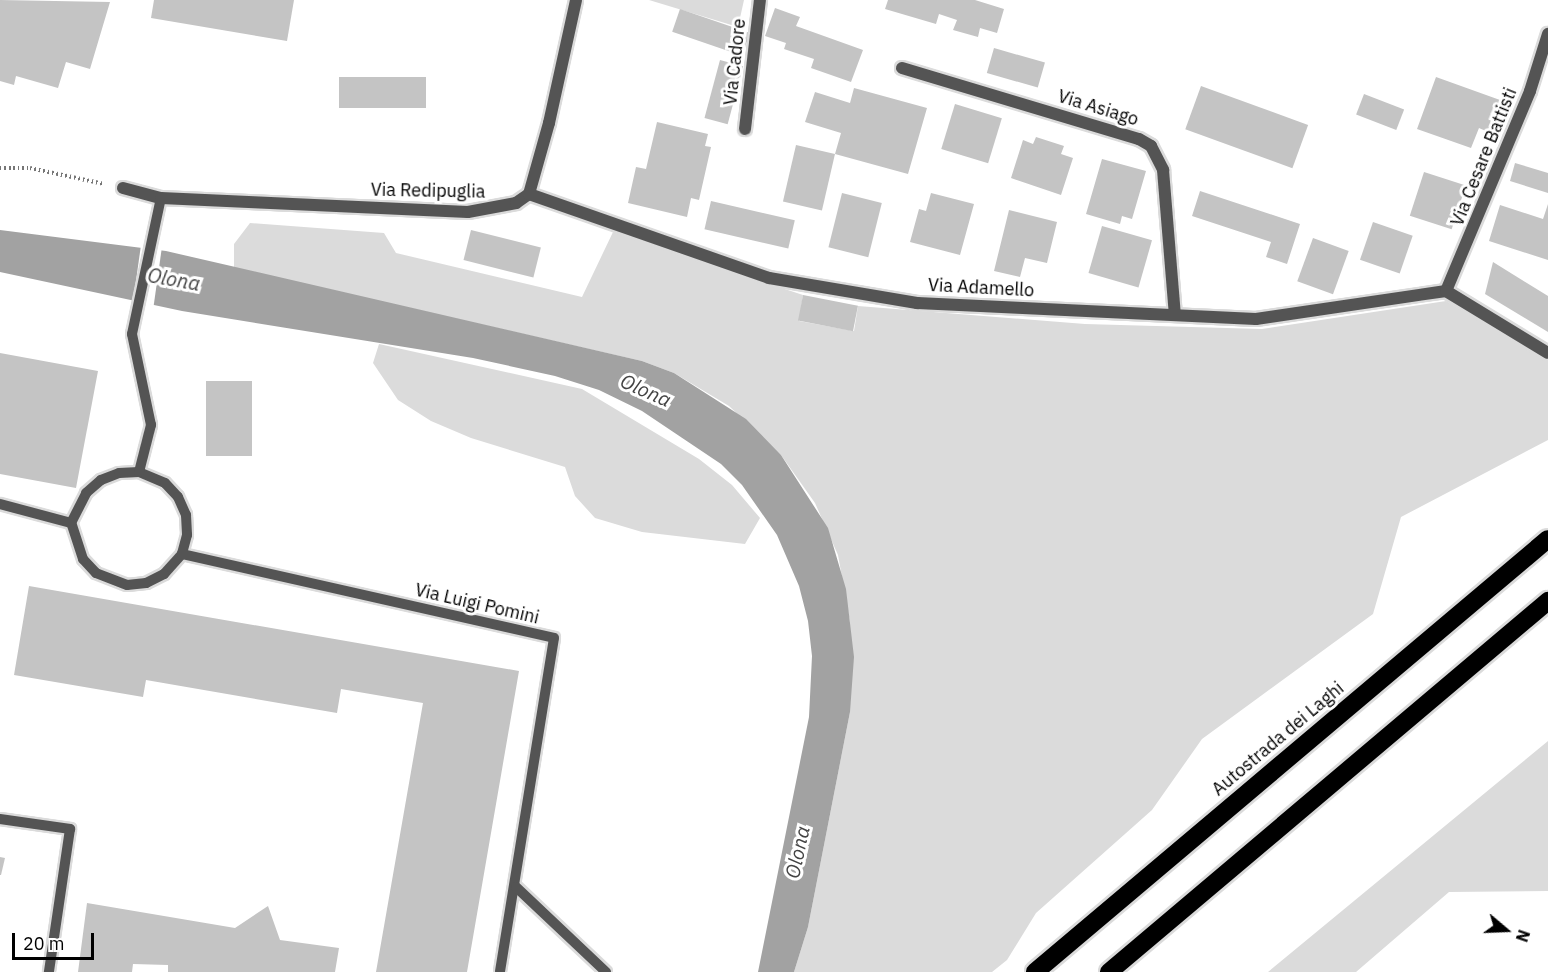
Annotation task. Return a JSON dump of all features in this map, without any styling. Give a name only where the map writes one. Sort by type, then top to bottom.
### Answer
[{"type":"highway","name":"Autostrada dei Laghi","points":[[1035,972],[1548,539]]},
{"type":"highway","points":[[1109,972],[1548,601]]},
{"type":"street","points":[[529,194],[549,123],[576,0]]},
{"type":"street","name":"Via Cadore","points":[[745,129],[760,0]]},
{"type":"street","name":"Via Cesare Battisti","points":[[1446,291],[1530,91],[1548,34]]},
{"type":"street","name":"Via Asiago","points":[[902,68],[1139,139],[1151,146],[1163,170],[1175,315]]},
{"type":"street","name":"Via Redipuglia","points":[[123,188],[161,198],[476,212],[501,209],[529,194]]},
{"type":"street","name":"Via Adamello","points":[[529,194],[769,278],[918,303],[1256,318],[1446,291]]},
{"type":"street","points":[[1446,291],[1548,353]]},
{"type":"lane","points":[[139,472],[151,425],[132,334],[140,306],[161,198]]},
{"type":"lane","points":[[139,472],[165,483],[178,497],[186,525],[182,554],[164,574],[146,583],[127,585],[108,580],[83,559],[71,523],[86,494],[101,480],[119,473],[139,472]]},
{"type":"lane","points":[[0,504],[71,523]]},
{"type":"lane","name":"Via Luigi Pomini","points":[[182,554],[554,638],[516,887],[500,972]]},
{"type":"lane","points":[[0,819],[70,829],[48,972]]},
{"type":"lane","points":[[516,887],[606,972]]},
{"type":"path","points":[[0,168],[30,168],[123,188]]},
{"type":"shaded area","points":[[649,0],[744,0],[738,27]]},
{"type":"shaded area","points":[[250,223],[384,233],[396,253],[582,297],[613,232],[803,295],[799,321],[854,331],[858,306],[1085,324],[1262,329],[1446,301],[1548,361],[1548,440],[1401,517],[1373,614],[1202,739],[1152,810],[1036,913],[1007,960],[992,972],[794,972],[808,927],[850,712],[850,622],[838,555],[815,503],[781,455],[729,406],[674,373],[642,361],[234,268],[234,244]]},
{"type":"shaded area","points":[[379,344],[582,389],[699,459],[732,485],[760,518],[745,544],[642,532],[595,518],[575,496],[565,467],[471,438],[431,421],[398,400],[373,363]]},
{"type":"shaded area","points":[[1548,741],[1548,891],[1449,892],[1356,972],[1268,972]]},
{"type":"water","name":"Olona","points":[[0,230],[166,251],[642,361],[674,373],[746,419],[781,455],[828,528],[846,589],[854,657],[850,712],[808,927],[794,972],[758,972],[809,717],[812,656],[808,621],[799,586],[777,535],[742,485],[721,464],[642,411],[599,390],[555,376],[473,358],[182,311],[0,272]]},
{"type":"pier","points":[[141,245],[162,248],[154,305],[133,302]]},
{"type":"building","points":[[0,0],[110,2],[90,69],[66,62],[58,88],[16,76],[14,85],[0,81]]},
{"type":"building","points":[[154,0],[294,0],[287,41],[151,18]]},
{"type":"building","points":[[888,0],[975,0],[1004,9],[997,33],[980,28],[978,37],[953,30],[957,20],[939,14],[936,24],[885,9]]},
{"type":"building","points":[[775,8],[800,17],[796,26],[863,50],[851,82],[811,68],[814,59],[784,49],[786,43],[765,36]]},
{"type":"building","points":[[680,9],[750,33],[742,56],[672,32]]},
{"type":"building","points":[[994,48],[1045,63],[1038,88],[987,73]]},
{"type":"building","points":[[720,60],[743,66],[728,124],[704,118]]},
{"type":"building","points":[[339,77],[426,77],[426,108],[339,108]]},
{"type":"building","points":[[1436,77],[1500,100],[1488,132],[1479,128],[1471,148],[1417,129]]},
{"type":"building","points":[[1201,86],[1308,125],[1292,168],[1185,129]]},
{"type":"building","points":[[854,88],[927,108],[908,174],[835,154],[841,133],[805,122],[815,92],[850,103]]},
{"type":"building","points":[[1364,94],[1404,109],[1396,130],[1356,115]]},
{"type":"building","points":[[955,104],[1002,118],[988,163],[941,149]]},
{"type":"building","points":[[657,122],[708,134],[705,146],[711,147],[699,200],[691,198],[687,217],[628,203],[636,167],[646,169]]},
{"type":"building","points":[[1036,137],[1064,146],[1061,154],[1073,158],[1061,195],[1011,178],[1023,140],[1033,144]]},
{"type":"building","points":[[796,145],[835,154],[822,211],[783,202]]},
{"type":"building","points":[[1102,159],[1146,171],[1132,219],[1122,216],[1120,224],[1086,214]]},
{"type":"building","points":[[1515,163],[1548,173],[1548,193],[1510,181]]},
{"type":"building","points":[[1424,172],[1466,186],[1452,229],[1410,216]]},
{"type":"building","points":[[1200,191],[1300,224],[1287,264],[1266,257],[1271,242],[1192,216]]},
{"type":"building","points":[[842,193],[882,203],[868,257],[828,247]]},
{"type":"building","points":[[931,193],[974,204],[960,255],[910,242],[919,209],[926,211]]},
{"type":"building","points":[[711,201],[795,220],[788,249],[704,229]]},
{"type":"building","points":[[1548,204],[1548,260],[1489,241],[1500,205],[1543,219]]},
{"type":"building","points":[[1009,210],[1057,222],[1047,263],[1025,258],[1020,277],[994,271]]},
{"type":"building","points":[[1373,222],[1413,236],[1400,273],[1360,260]]},
{"type":"building","points":[[1102,226],[1152,240],[1138,287],[1088,273]]},
{"type":"building","points":[[471,230],[541,247],[533,277],[464,260]]},
{"type":"building","points":[[1313,238],[1349,251],[1333,294],[1297,281]]},
{"type":"building","points":[[1493,262],[1548,296],[1548,332],[1485,294]]},
{"type":"building","points":[[803,295],[858,306],[853,331],[798,321]]},
{"type":"building","points":[[0,353],[98,371],[76,488],[0,474]]},
{"type":"building","points":[[206,381],[252,381],[252,456],[206,456]]},
{"type":"building","points":[[29,586],[519,671],[467,972],[376,972],[423,703],[341,689],[337,713],[146,680],[143,697],[14,675]]},
{"type":"building","points":[[0,857],[5,858],[1,875],[0,875]]},
{"type":"building","points":[[87,903],[235,928],[268,906],[280,940],[339,948],[335,972],[168,972],[168,965],[133,964],[132,972],[78,972]]}]
